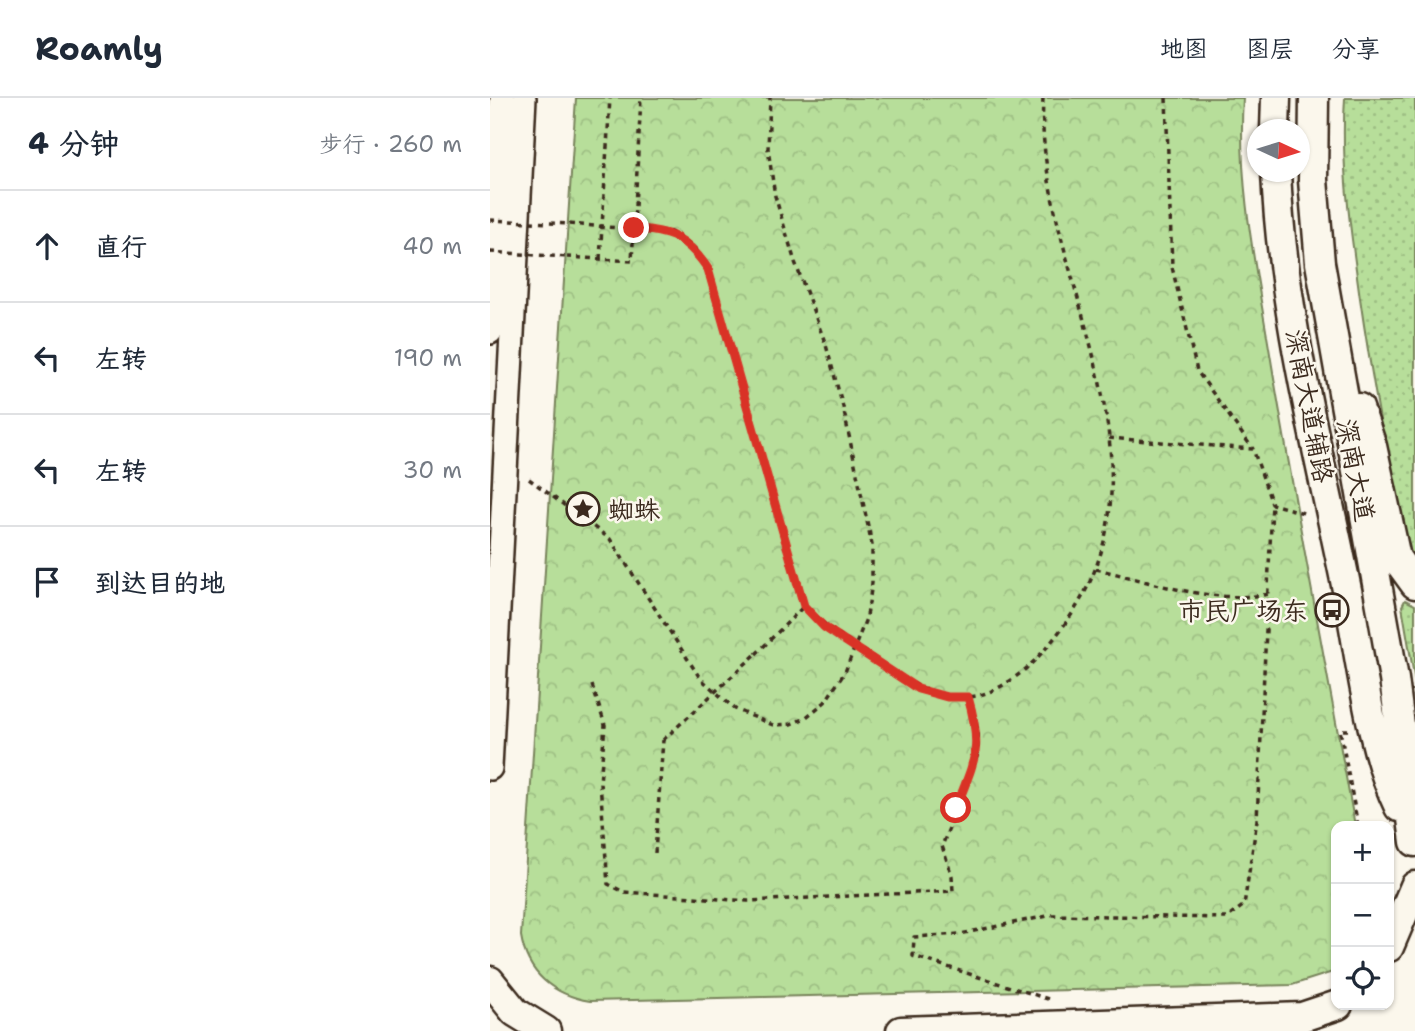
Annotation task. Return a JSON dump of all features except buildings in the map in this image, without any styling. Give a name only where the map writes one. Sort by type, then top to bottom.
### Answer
[{"type":"main road","points":[[1275,119],[1276,98]]},
{"type":"main road","name":"深南大道","points":[[1314,98],[1315,222],[1335,358],[1394,679],[1415,841]]},
{"type":"main road","name":"深南大道辅路","points":[[1277,182],[1289,291],[1301,366],[1378,742],[1396,802],[1415,841]]},
{"type":"main road","points":[[1335,358],[1357,403],[1372,446],[1396,558],[1415,584]]},
{"type":"main road","points":[[1394,935],[1415,886]]},
{"type":"main road","points":[[490,981],[514,1012],[546,1031]]},
{"type":"main road","points":[[901,1031],[1301,1017],[1331,1007]]},
{"type":"street","points":[[490,332],[502,98]]},
{"type":"street","points":[[490,768],[498,443],[524,98]]},
{"type":"path","points":[[600,259],[610,98]]},
{"type":"path","points":[[490,252],[632,261],[642,98]]},
{"type":"path","points":[[529,479],[610,539],[700,678],[734,709],[772,725],[791,724],[805,718],[825,702],[857,647],[867,616],[872,583],[872,545],[833,370],[775,196],[768,149],[770,98]]},
{"type":"path","points":[[490,220],[670,232],[693,247],[708,269],[804,606],[824,627],[918,689],[947,697],[968,697],[992,691],[1021,675],[1050,645],[1076,608],[1096,569],[1108,518],[1111,485],[1110,438],[1084,315],[1053,200],[1042,135],[1042,98]]},
{"type":"path","points":[[1048,999],[913,956],[914,937],[960,934],[1052,915],[1227,918],[1244,905],[1257,820],[1272,504],[1253,449],[1197,370],[1172,267],[1166,98]]},
{"type":"path","points":[[1110,438],[1253,449]]},
{"type":"path","points":[[1272,504],[1307,514]]},
{"type":"path","points":[[1096,569],[1199,592],[1247,598],[1269,593]]},
{"type":"path","points":[[654,853],[663,740],[804,606]]},
{"type":"path","points":[[592,685],[605,725],[600,783],[608,884],[624,892],[748,901],[953,891],[953,876],[942,846],[977,756],[978,732],[968,697]]},
{"type":"path","points":[[1348,730],[1340,730],[1357,821]]},
{"type":"green space","points":[[576,98],[1243,98],[1243,165],[1255,266],[1354,821],[1331,821],[1331,973],[1292,985],[590,1001],[565,994],[544,980],[529,961],[521,936]]},
{"type":"green space","points":[[1345,98],[1415,98],[1415,567],[1403,543],[1361,303],[1346,184]]},
{"type":"green space","points":[[1405,600],[1415,605],[1415,682],[1402,606]]},
{"type":"place","name":"蜘蛛","points":[[583,509]]},
{"type":"place","name":"市民广场东","points":[[1332,610]]},
{"type":"route","points":[[634,228],[670,232],[693,247],[708,269],[804,606],[824,627],[918,689],[947,697],[968,697],[978,732],[977,756],[956,808]]}]
